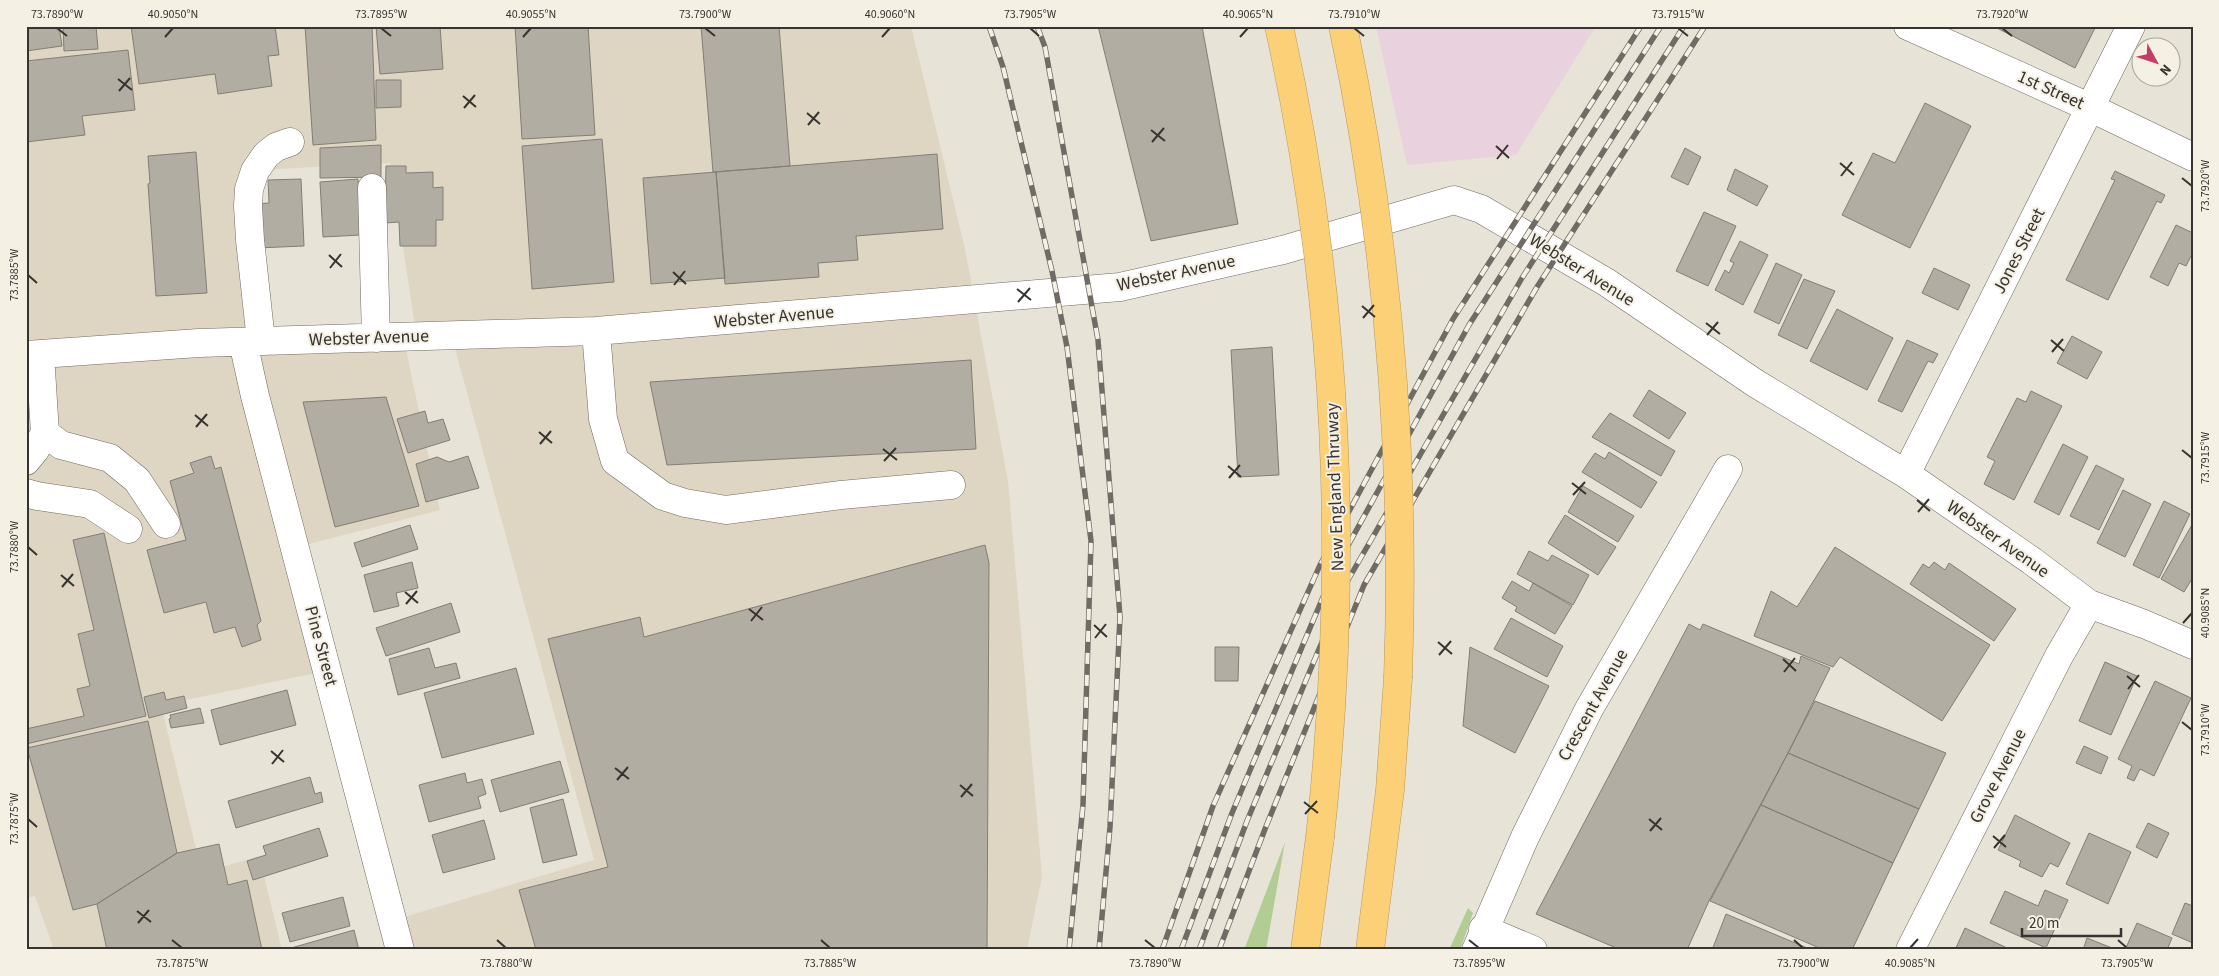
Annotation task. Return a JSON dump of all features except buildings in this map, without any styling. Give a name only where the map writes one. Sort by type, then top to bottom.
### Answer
[{"type":"highway","name":"New England Thruway","points":[[1279,26],[1298,119],[1315,229],[1330,357],[1334,426],[1337,598],[1332,721],[1320,837],[1305,950]]},
{"type":"highway","points":[[1343,26],[1375,200],[1389,321],[1400,502],[1398,678],[1390,790],[1370,950]]},
{"type":"street","name":"1st Street","points":[[1908,26],[2092,108],[2193,157]]},
{"type":"street","name":"Jones Street","points":[[1906,474],[2092,108],[2131,26]]},
{"type":"street","name":"Pine Street","points":[[290,142],[276,147],[266,154],[255,171],[249,189],[252,342],[257,406],[400,950]]},
{"type":"street","points":[[372,188],[376,338]]},
{"type":"street","name":"Webster Avenue","points":[[33,355],[198,343],[596,331],[1120,287],[1283,250],[1454,200],[1481,209],[1606,282],[1754,383],[1906,474],[2089,604],[2144,624],[2193,645]]},
{"type":"street","points":[[596,331],[603,419],[615,461],[663,496],[684,503],[726,510],[841,495],[952,485]]},
{"type":"street","points":[[26,461],[45,433],[33,355]]},
{"type":"street","points":[[45,433],[61,445],[110,458],[137,480],[166,524]]},
{"type":"street","name":"Crescent Avenue","points":[[1480,940],[1556,772],[1589,709],[1728,469]]},
{"type":"street","points":[[26,493],[90,504],[128,529]]},
{"type":"street","name":"Grove Avenue","points":[[1910,950],[2059,656],[2089,604]]},
{"type":"street","points":[[1480,940],[1533,950]]},
{"type":"shaded area","points":[[26,26],[911,26],[965,249],[1008,481],[1042,876],[1027,950],[414,950],[404,917],[594,860],[454,345],[418,345],[390,163],[260,170],[268,347],[405,345],[440,510],[286,550],[321,672],[161,705],[202,873],[259,856],[282,950],[54,950],[35,896],[26,898]]},
{"type":"shaded area","points":[[1376,26],[1596,26],[1516,155],[1407,165]]},
{"type":"green space","points":[[1285,842],[1266,950],[1244,950]]},
{"type":"green space","points":[[1468,908],[1473,913],[1460,950],[1449,950]]},
{"type":"railway","points":[[989,26],[1003,67],[1052,271],[1067,347],[1091,541],[1083,805],[1069,950]]},
{"type":"railway","points":[[1037,26],[1045,47],[1098,340],[1120,617],[1110,827],[1099,950]]},
{"type":"railway","points":[[1162,950],[1213,806],[1320,565],[1453,319],[1641,26]]},
{"type":"railway","points":[[1181,950],[1232,813],[1334,571],[1469,325],[1661,26]]},
{"type":"railway","points":[[1199,950],[1247,821],[1348,580],[1522,278],[1684,26]]},
{"type":"railway","points":[[1219,950],[1265,829],[1364,585],[1537,287],[1705,26]]}]
